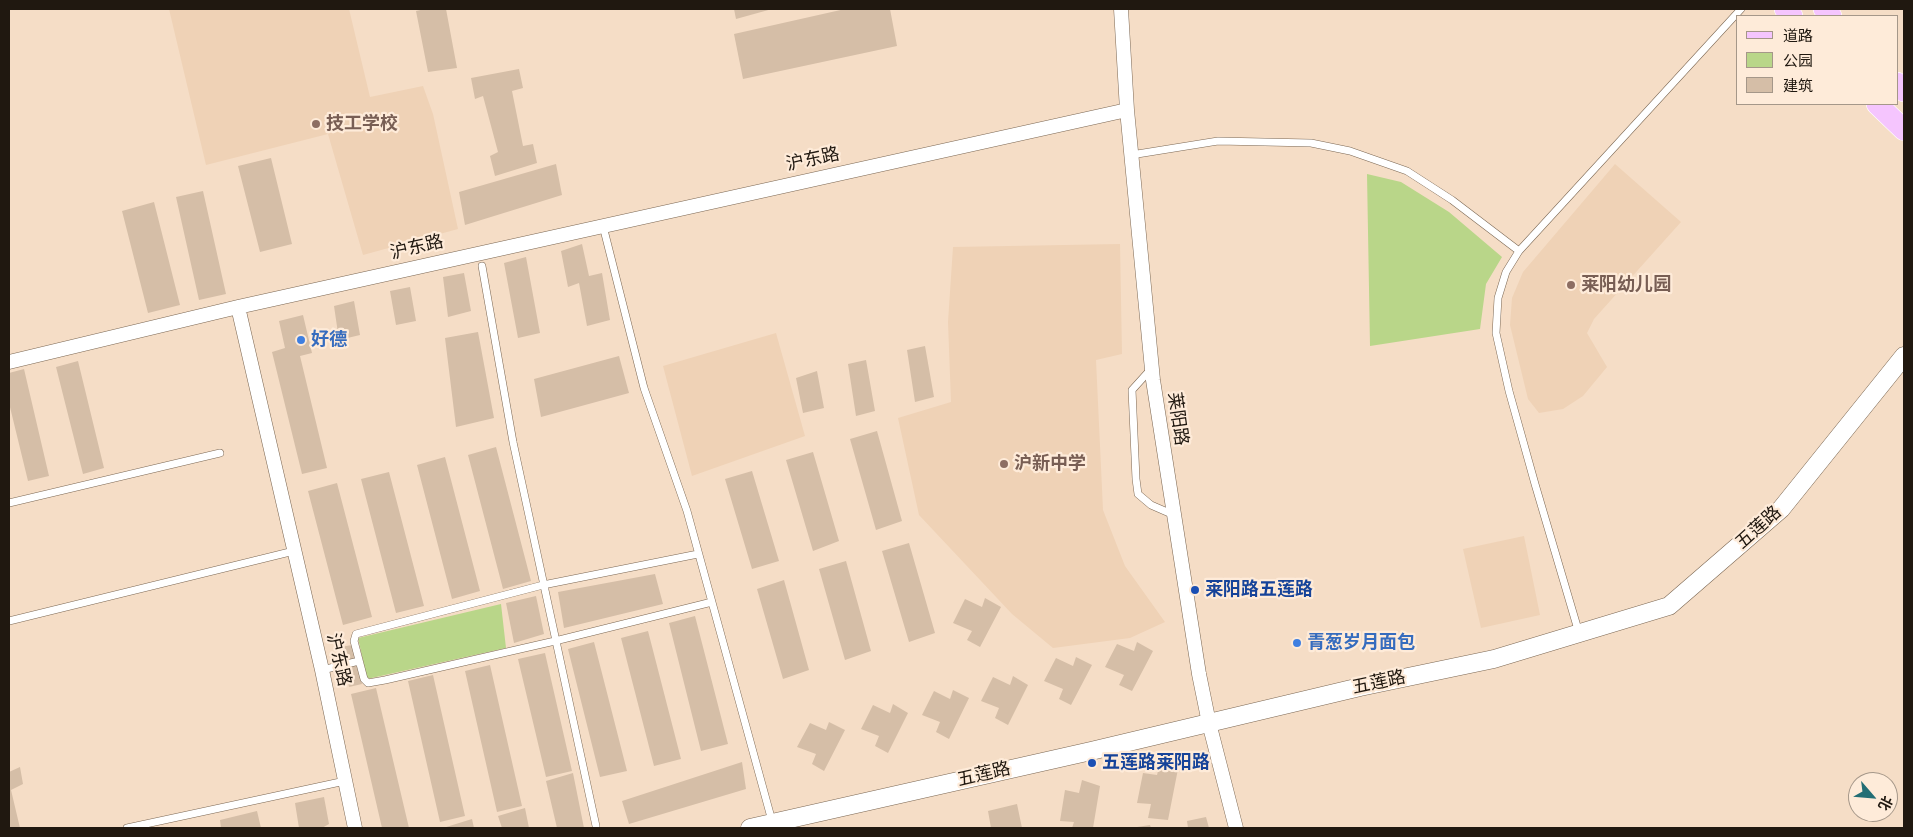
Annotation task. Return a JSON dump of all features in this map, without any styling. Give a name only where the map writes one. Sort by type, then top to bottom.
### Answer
[{"type":"main road","points":[[1878,105],[1904,130]]},
{"type":"street","name":"莱阳路","points":[[1121,9],[1127,110],[1152,368],[1199,674],[1209,723],[1236,828]]},
{"type":"street","name":"沪东路","points":[[355,828],[322,670],[238,307],[1127,110]]},
{"type":"street","points":[[9,362],[238,307]]},
{"type":"street","name":"五莲路","points":[[750,828],[1360,687],[1494,659],[1669,606],[1781,509],[1904,356]]},
{"type":"lane","points":[[1579,633],[1532,475],[1496,333],[1498,298],[1506,272],[1519,251],[1741,9]]},
{"type":"lane","points":[[1132,156],[1218,141],[1311,143],[1350,151],[1407,170],[1452,200],[1519,251]]},
{"type":"lane","points":[[603,226],[644,388],[687,511],[773,823]]},
{"type":"lane","points":[[482,266],[513,442],[596,826]]},
{"type":"lane","points":[[1152,368],[1132,390],[1138,494],[1151,505],[1174,516]]},
{"type":"lane","points":[[9,503],[220,453]]},
{"type":"lane","points":[[9,621],[294,551]]},
{"type":"lane","points":[[698,554],[543,585],[356,634],[354,641],[364,679],[368,683],[555,641],[712,602]]},
{"type":"lane","points":[[322,670],[359,661]]},
{"type":"lane","points":[[127,828],[345,781]]},
{"type":"shaded area","name":"技工学校","points":[[169,9],[349,9],[370,97],[423,86],[433,114],[458,229],[363,255],[328,134],[206,165]]},
{"type":"shaded area","name":"莱阳幼儿园","points":[[1615,164],[1681,222],[1594,319],[1587,333],[1607,367],[1583,396],[1563,409],[1539,413],[1528,399],[1510,325],[1512,298],[1523,272]]},
{"type":"shaded area","name":"沪新中学","points":[[1120,244],[1122,354],[1096,360],[1103,510],[1125,566],[1165,622],[1130,638],[1053,648],[1012,614],[919,515],[898,418],[951,402],[948,322],[953,247]]},
{"type":"shaded area","points":[[776,333],[805,436],[692,476],[663,366]]},
{"type":"shaded area","points":[[1524,536],[1540,615],[1481,628],[1463,549]]},
{"type":"green space","points":[[1367,174],[1401,182],[1449,212],[1502,257],[1486,284],[1480,329],[1370,346]]},
{"type":"green space","points":[[501,604],[506,648],[367,679],[358,638]]},
{"type":"building","points":[[446,9],[457,68],[428,72],[416,11]]},
{"type":"building","points":[[734,9],[772,9],[736,19]]},
{"type":"building","points":[[845,9],[890,9],[897,46],[743,79],[734,34]]},
{"type":"building","points":[[519,69],[523,88],[512,91],[523,146],[533,144],[537,163],[495,176],[490,156],[498,152],[483,96],[475,99],[471,78]]},
{"type":"building","points":[[271,158],[292,244],[260,252],[238,166]]},
{"type":"building","points":[[556,164],[562,195],[465,225],[459,192]]},
{"type":"building","points":[[203,191],[226,294],[199,300],[176,197]]},
{"type":"building","points":[[154,202],[180,305],[148,313],[122,211]]},
{"type":"building","points":[[582,244],[589,276],[602,273],[610,320],[587,326],[579,283],[568,287],[561,251]]},
{"type":"building","points":[[526,257],[540,333],[518,338],[504,263]]},
{"type":"building","points":[[464,273],[471,311],[448,317],[443,277]]},
{"type":"building","points":[[410,287],[416,321],[396,325],[390,291]]},
{"type":"building","points":[[354,301],[360,335],[339,340],[334,306]]},
{"type":"building","points":[[303,315],[312,353],[300,356],[327,468],[302,474],[272,352],[285,348],[279,321]]},
{"type":"building","points":[[478,332],[494,418],[456,427],[445,338]]},
{"type":"building","points":[[925,346],[934,397],[915,402],[907,350]]},
{"type":"building","points":[[619,356],[629,393],[541,417],[534,379]]},
{"type":"building","points":[[866,360],[875,411],[856,416],[848,364]]},
{"type":"building","points":[[78,361],[104,468],[83,474],[56,367]]},
{"type":"building","points":[[24,369],[49,476],[28,481],[9,403],[9,373]]},
{"type":"building","points":[[817,371],[824,408],[803,413],[796,378]]},
{"type":"building","points":[[877,431],[902,521],[876,530],[850,439]]},
{"type":"building","points":[[496,447],[531,581],[503,589],[468,455]]},
{"type":"building","points":[[813,452],[839,541],[813,551],[786,460]]},
{"type":"building","points":[[445,457],[480,591],[452,599],[417,465]]},
{"type":"building","points":[[752,471],[779,561],[752,569],[725,479]]},
{"type":"building","points":[[389,472],[424,606],[396,613],[361,479]]},
{"type":"building","points":[[337,483],[372,617],[343,625],[308,491]]},
{"type":"building","points":[[909,543],[935,633],[909,642],[882,551]]},
{"type":"building","points":[[846,561],[871,651],[845,660],[819,569]]},
{"type":"building","points":[[655,574],[663,604],[564,628],[558,592]]},
{"type":"building","points":[[784,580],[809,670],[783,679],[757,589]]},
{"type":"building","points":[[536,596],[544,634],[514,643],[506,603]]},
{"type":"building","points":[[985,598],[1001,607],[980,647],[967,640],[972,631],[953,623],[965,599],[982,607]]},
{"type":"building","points":[[695,616],[728,744],[701,751],[669,623]]},
{"type":"building","points":[[648,631],[681,759],[654,766],[621,638]]},
{"type":"building","points":[[594,642],[627,771],[600,777],[568,649]]},
{"type":"building","points":[[1137,642],[1153,651],[1132,691],[1119,685],[1124,675],[1105,667],[1117,644],[1134,651]]},
{"type":"building","points":[[352,645],[362,684],[349,687],[341,647]]},
{"type":"building","points":[[545,653],[572,771],[546,777],[518,659]]},
{"type":"building","points":[[1076,657],[1092,665],[1071,705],[1059,699],[1063,689],[1044,681],[1056,658],[1073,666]]},
{"type":"building","points":[[490,665],[522,806],[497,812],[465,671]]},
{"type":"building","points":[[433,675],[465,816],[440,822],[408,681]]},
{"type":"building","points":[[1013,676],[1028,685],[1008,725],[995,718],[999,708],[981,701],[993,677],[1010,685]]},
{"type":"building","points":[[376,688],[409,828],[382,828],[351,694]]},
{"type":"building","points":[[953,690],[969,698],[949,739],[936,732],[940,722],[922,715],[934,691],[950,699]]},
{"type":"building","points":[[893,704],[908,713],[888,753],[875,746],[879,736],[861,729],[873,705],[890,713]]},
{"type":"building","points":[[829,722],[845,730],[824,771],[812,764],[816,754],[797,747],[810,723],[826,730]]},
{"type":"building","points":[[742,762],[746,789],[629,824],[622,801]]},
{"type":"building","points":[[1160,763],[1178,769],[1168,820],[1148,818],[1151,804],[1137,803],[1143,773],[1157,775]]},
{"type":"building","points":[[20,767],[23,784],[11,790],[20,828],[9,828],[9,772]]},
{"type":"building","points":[[573,773],[584,828],[557,828],[546,781]]},
{"type":"building","points":[[1082,780],[1100,786],[1093,828],[1072,828],[1074,822],[1060,821],[1065,790],[1079,793]]},
{"type":"building","points":[[324,797],[329,824],[322,828],[299,828],[295,803]]},
{"type":"building","points":[[1017,804],[1022,828],[991,828],[988,811]]},
{"type":"building","points":[[525,808],[529,828],[502,828],[498,816]]},
{"type":"building","points":[[257,811],[261,828],[221,828],[220,820]]},
{"type":"building","points":[[1206,817],[1209,828],[1188,828],[1187,821]]},
{"type":"building","points":[[472,819],[474,828],[443,828]]},
{"type":"building","points":[[1150,825],[1151,828],[1137,828],[1137,827]]},
{"type":"place","name":"技工学校","points":[[316,124]]},
{"type":"place","name":"莱阳幼儿园","points":[[1571,285]]},
{"type":"place","name":"好德","points":[[301,340]]},
{"type":"place","name":"沪新中学","points":[[1004,464]]},
{"type":"place","name":"莱阳路五莲路","points":[[1195,590]]},
{"type":"place","name":"青葱岁月面包","points":[[1297,643]]},
{"type":"place","name":"五莲路莱阳路","points":[[1092,763]]}]
